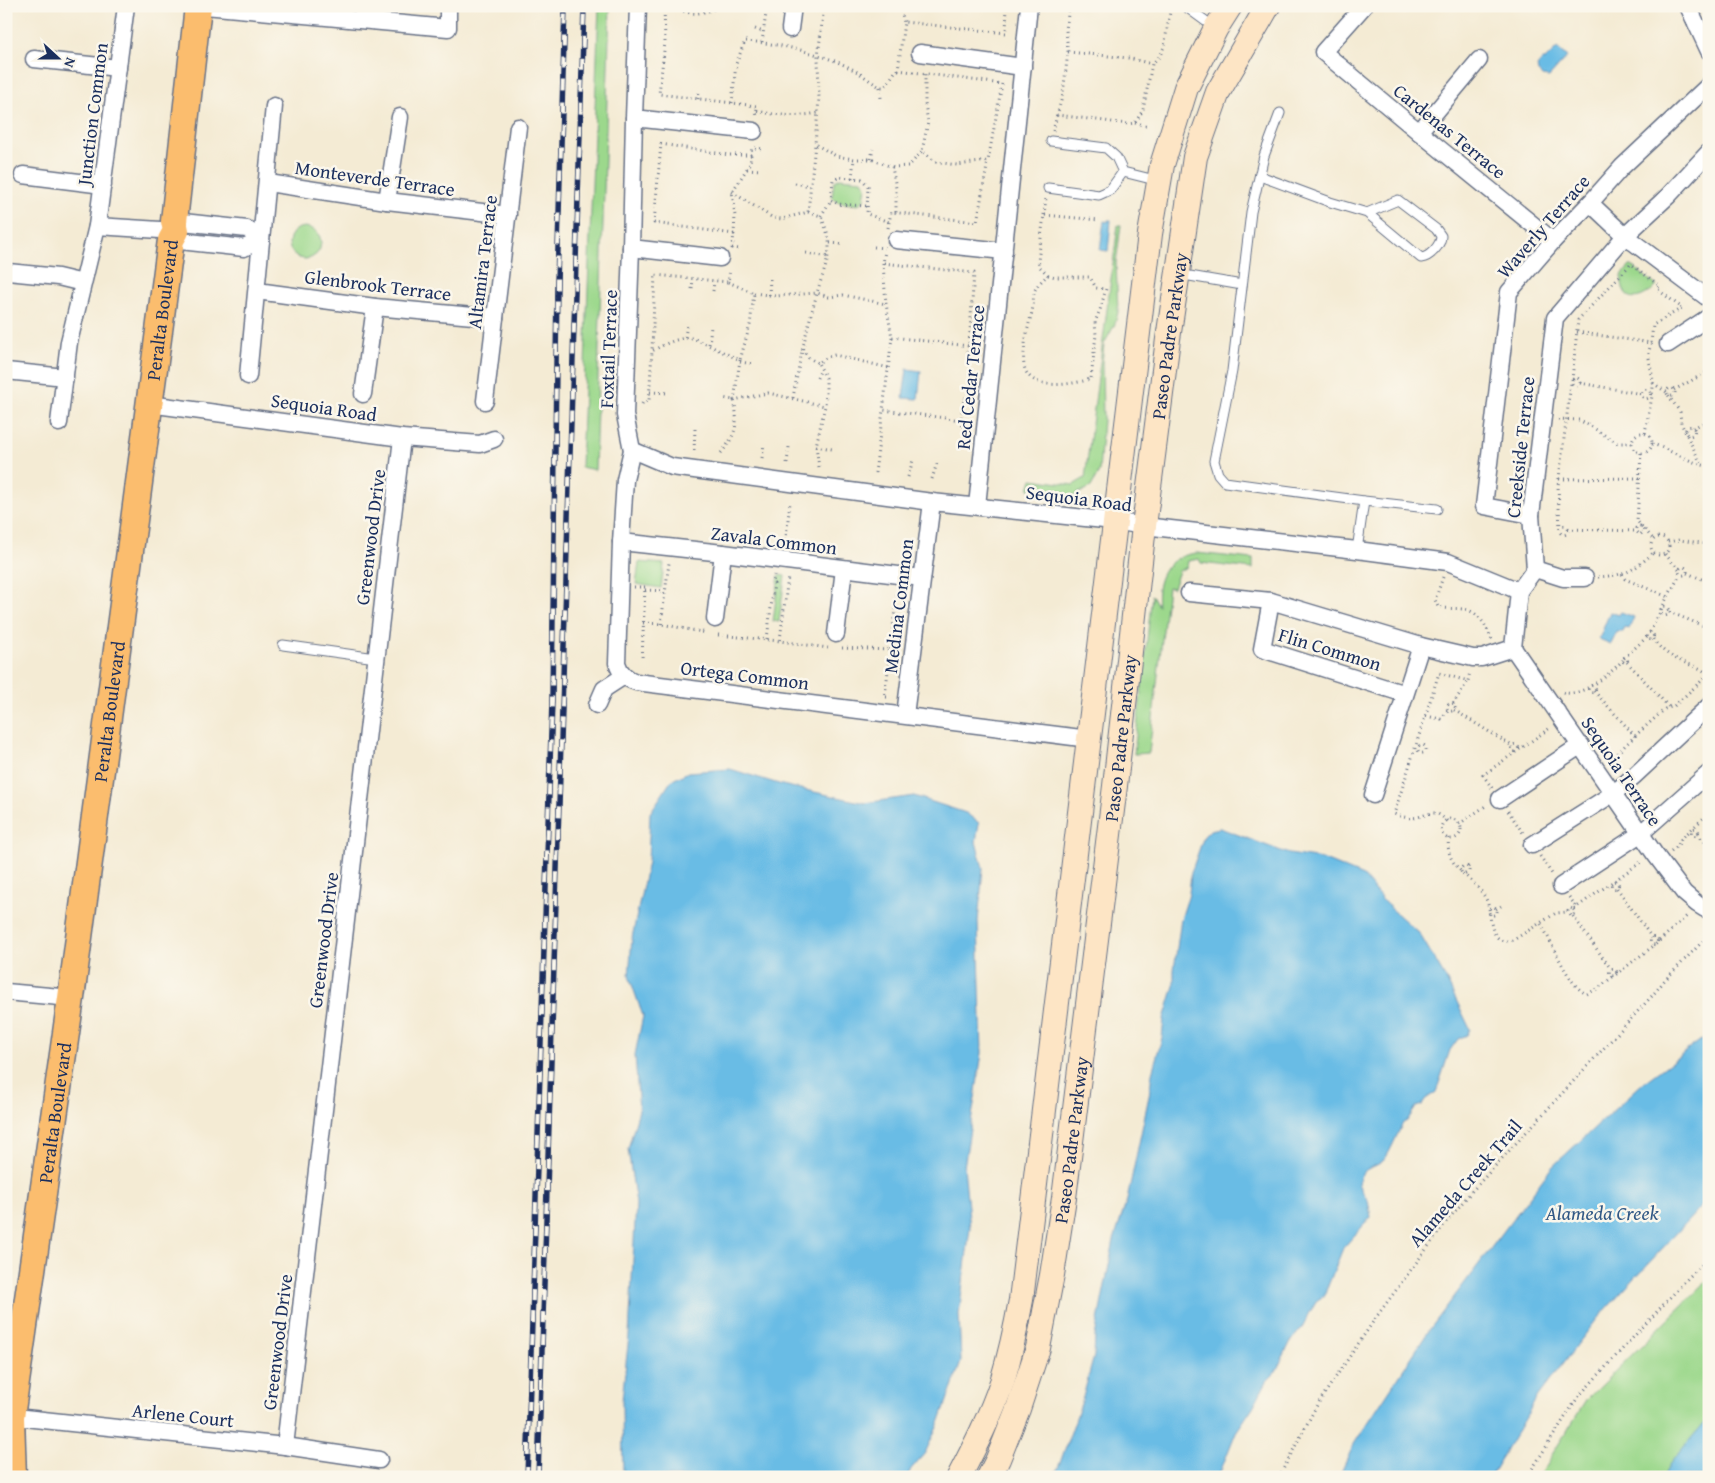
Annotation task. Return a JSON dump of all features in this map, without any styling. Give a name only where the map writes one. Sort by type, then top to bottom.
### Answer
[{"type":"main road","name":"Peralta Boulevard","points":[[13,1477],[8,1422],[71,998],[149,404],[174,231],[198,6]]},
{"type":"main road","name":"Paseo Padre Parkway","points":[[959,1477],[985,1425],[1001,1383],[1013,1342],[1021,1300],[1090,739],[1114,521],[1150,234],[1159,181],[1162,165],[1186,88],[1216,28],[1230,6]]},
{"type":"main road","name":"Paseo Padre Parkway","points":[[989,1477],[1018,1409],[1038,1348],[1052,1275],[1064,1198],[1115,786],[1144,526],[1177,274],[1195,157],[1218,92],[1268,6]]},
{"type":"street","name":"Junction Common","points":[[59,423],[69,342],[97,226],[126,6]]},
{"type":"street","points":[[205,6],[448,28],[448,6]]},
{"type":"street","name":"Foxtail Terrace","points":[[632,450],[626,415],[638,6]]},
{"type":"street","points":[[790,29],[794,6]]},
{"type":"street","name":"Red Cedar Terrace","points":[[977,506],[1029,6]]},
{"type":"street","name":"Cardenas Terrace","points":[[1364,6],[1324,52],[1552,241]]},
{"type":"street","points":[[1688,6],[1709,51]]},
{"type":"street","points":[[920,53],[1023,67]]},
{"type":"street","points":[[34,59],[118,68]]},
{"type":"street","points":[[1419,132],[1479,60]]},
{"type":"street","name":"Waverly Terrace","points":[[1531,515],[1484,506],[1509,292],[1552,241],[1622,167],[1709,85]]},
{"type":"street","points":[[248,376],[274,106]]},
{"type":"street","points":[[387,201],[400,117]]},
{"type":"street","points":[[634,118],[753,139]]},
{"type":"street","name":"Altamira Terrace","points":[[485,401],[518,127]]},
{"type":"street","name":"Creekside Terrace","points":[[1535,569],[1531,515],[1555,318],[1625,236],[1668,196],[1709,152]]},
{"type":"street","points":[[22,175],[103,185]]},
{"type":"street","name":"Monteverde Terrace","points":[[268,183],[387,201],[508,215]]},
{"type":"street","points":[[1590,203],[1625,236],[1709,299]]},
{"type":"street","points":[[97,226],[174,231],[247,229],[261,240]]},
{"type":"street","points":[[889,239],[1004,251]]},
{"type":"street","points":[[631,248],[728,257]]},
{"type":"street","points":[[8,272],[58,277],[83,283]]},
{"type":"street","name":"Glenbrook Terrace","points":[[257,291],[375,307],[495,318]]},
{"type":"street","points":[[363,394],[375,307]]},
{"type":"street","points":[[1668,344],[1709,317]]},
{"type":"street","points":[[6,371],[65,377]]},
{"type":"street","name":"Sequoia Road","points":[[149,404],[402,438],[480,444],[494,439]]},
{"type":"street","name":"Greenwood Drive","points":[[285,1446],[402,438]]},
{"type":"street","points":[[597,705],[604,689],[610,683],[624,676],[619,670],[617,663],[620,542],[625,480],[632,450]]},
{"type":"street","name":"Sequoia Road","points":[[632,450],[672,467],[932,502],[1114,521],[1448,562],[1519,591]]},
{"type":"street","name":"Medina Common","points":[[906,707],[932,502]]},
{"type":"street","name":"Zavala Common","points":[[620,542],[922,578]]},
{"type":"street","points":[[715,619],[723,553]]},
{"type":"street","points":[[836,634],[844,569]]},
{"type":"street","points":[[1189,594],[1272,601],[1420,646],[1474,666],[1482,658],[1513,648],[1519,591],[1535,569],[1563,578],[1585,578]]},
{"type":"street","name":"Flin Common","points":[[1272,601],[1262,649],[1405,694]]},
{"type":"street","points":[[1373,795],[1420,646]]},
{"type":"street","name":"Sequoia Terrace","points":[[1513,648],[1614,793],[1640,834],[1684,893],[1701,907]]},
{"type":"street","name":"Ortega Common","points":[[624,676],[636,682],[906,707],[1090,739]]},
{"type":"street","points":[[1532,845],[1614,793],[1709,706]]},
{"type":"street","points":[[1494,797],[1580,745]]},
{"type":"street","points":[[1560,886],[1640,834],[1709,773]]},
{"type":"street","points":[[6,992],[71,998]]},
{"type":"street","name":"Arlene Court","points":[[8,1422],[285,1446],[379,1460]]},
{"type":"lane","points":[[1184,6],[1216,28]]},
{"type":"lane","points":[[1280,113],[1264,156],[1251,212],[1232,371],[1214,462],[1218,474],[1225,482],[1438,509]]},
{"type":"lane","points":[[1051,141],[1106,148],[1116,157],[1123,172]]},
{"type":"lane","points":[[1123,172],[1159,181]]},
{"type":"lane","points":[[1048,188],[1099,195],[1110,190],[1123,172]]},
{"type":"lane","points":[[1260,176],[1330,202],[1367,213],[1421,258],[1428,256],[1441,241],[1441,236],[1436,230],[1398,200],[1367,213]]},
{"type":"lane","points":[[1177,274],[1242,285]]},
{"type":"lane","points":[[1357,550],[1364,501]]},
{"type":"lane","points":[[283,645],[376,658]]},
{"type":"path","points":[[664,6],[665,42],[659,94],[757,106],[757,111],[780,116],[797,117],[818,113]]},
{"type":"path","points":[[675,6],[694,14],[710,11],[722,6]]},
{"type":"path","points":[[747,6],[767,8],[762,42]]},
{"type":"path","points":[[808,212],[818,113],[818,56],[824,6]]},
{"type":"path","points":[[732,103],[736,64],[745,41],[762,42],[818,56],[853,70],[880,87],[885,87],[898,70],[904,22],[900,6]]},
{"type":"path","points":[[904,22],[1006,33],[1007,6]]},
{"type":"path","points":[[1069,6],[1066,30],[1068,52],[1063,94],[1057,115],[1149,126]]},
{"type":"path","points":[[1135,123],[1143,110],[1152,64],[1160,57],[1164,47],[1170,12],[1167,6]]},
{"type":"path","points":[[755,29],[763,32]]},
{"type":"path","points":[[1068,52],[1128,58],[1152,64]]},
{"type":"path","points":[[875,473],[892,336],[886,304],[883,263],[889,239],[891,212],[977,222],[1002,84],[898,70]]},
{"type":"path","points":[[815,144],[836,156],[871,159],[892,168],[909,166],[922,151],[928,122],[924,74]]},
{"type":"path","points":[[880,87],[881,98]]},
{"type":"path","points":[[698,99],[699,92]]},
{"type":"path","points":[[753,139],[764,149]]},
{"type":"path","points":[[728,282],[728,257],[734,234],[735,216],[732,192],[750,164],[751,156],[729,155],[661,144],[654,223],[734,234]]},
{"type":"path","points":[[871,159],[873,149]]},
{"type":"path","points":[[922,151],[936,162],[957,165],[988,161]]},
{"type":"path","points":[[852,178],[854,159]]},
{"type":"path","points":[[892,168],[896,188],[896,213]]},
{"type":"path","points":[[747,169],[761,170]]},
{"type":"path","points":[[821,216],[831,200],[834,180],[840,177],[852,178],[862,179],[868,186],[867,214],[889,222]]},
{"type":"path","points":[[795,184],[810,186]]},
{"type":"path","points":[[732,192],[773,218],[782,219],[808,212],[821,216]]},
{"type":"path","points":[[831,200],[838,204],[866,206]]},
{"type":"path","points":[[1048,275],[1038,284],[1033,293],[1032,312],[1027,328],[1024,366],[1031,378],[1043,384],[1072,383],[1091,378],[1096,334],[1095,322],[1106,290],[1096,288],[1090,277],[1056,277],[1048,275],[1040,267],[1038,261],[1044,215],[1099,220]]},
{"type":"path","points":[[793,398],[802,349],[817,293],[826,270],[828,257],[830,243],[821,216]]},
{"type":"path","points":[[874,247],[889,239]]},
{"type":"path","points":[[830,243],[841,244]]},
{"type":"path","points":[[728,257],[740,249]]},
{"type":"path","points":[[806,253],[828,257]]},
{"type":"path","points":[[883,263],[974,273],[967,360],[982,361]]},
{"type":"path","points":[[1568,529],[1567,533],[1563,534],[1560,531],[1559,479],[1578,320],[1631,264],[1660,286],[1657,289],[1682,308],[1653,325],[1649,350],[1649,366],[1653,383],[1645,433]]},
{"type":"path","points":[[640,407],[642,402],[649,402],[656,274],[728,282],[754,293],[769,295],[817,293],[829,297],[843,295],[886,304]]},
{"type":"path","points":[[692,289],[693,279]]},
{"type":"path","points":[[769,295],[770,279]]},
{"type":"path","points":[[713,292],[714,281]]},
{"type":"path","points":[[721,453],[730,441],[737,426],[734,400],[740,361],[750,325],[754,293]]},
{"type":"path","points":[[685,337],[687,324]]},
{"type":"path","points":[[709,344],[711,327]]},
{"type":"path","points":[[1577,332],[1668,344]]},
{"type":"path","points":[[892,336],[969,346]]},
{"type":"path","points":[[652,350],[673,340],[685,337],[693,338],[709,344],[740,361],[754,364]]},
{"type":"path","points":[[802,349],[809,358],[818,363],[826,378],[825,406],[816,446],[819,467]]},
{"type":"path","points":[[818,363],[827,357],[835,355],[889,368]]},
{"type":"path","points":[[816,378],[821,369]]},
{"type":"path","points":[[1668,394],[1669,389],[1672,388],[1674,390],[1709,371]]},
{"type":"path","points":[[1572,382],[1577,378],[1580,383]]},
{"type":"path","points":[[1572,382],[1576,386],[1580,383],[1642,394]]},
{"type":"path","points":[[1653,383],[1668,394],[1680,412],[1681,423],[1702,466]]},
{"type":"path","points":[[1642,394],[1643,391],[1647,390],[1650,391],[1651,395]]},
{"type":"path","points":[[650,392],[668,393]]},
{"type":"path","points":[[722,398],[734,400],[768,393],[825,406]]},
{"type":"path","points":[[1642,394],[1642,397],[1645,399],[1651,395]]},
{"type":"path","points":[[883,410],[961,420],[964,398],[977,400]]},
{"type":"path","points":[[1543,418],[1579,420],[1617,443],[1632,443]]},
{"type":"path","points":[[1686,433],[1687,427],[1693,428],[1709,420]]},
{"type":"path","points":[[1686,433],[1692,435],[1695,431],[1693,428]]},
{"type":"path","points":[[694,450],[695,429]]},
{"type":"path","points":[[1645,433],[1650,436],[1652,444],[1649,450],[1641,453],[1633,448],[1632,439],[1636,434],[1645,433]]},
{"type":"path","points":[[762,458],[764,444]]},
{"type":"path","points":[[1652,444],[1666,448],[1702,466],[1709,466]]},
{"type":"path","points":[[816,446],[832,449]]},
{"type":"path","points":[[787,463],[789,447]]},
{"type":"path","points":[[1641,453],[1638,520],[1652,540],[1650,548],[1653,553],[1665,554],[1669,548],[1668,542],[1661,536],[1652,540]]},
{"type":"path","points":[[908,477],[913,460]]},
{"type":"path","points":[[932,480],[937,463]]},
{"type":"path","points":[[1559,479],[1640,478]]},
{"type":"path","points":[[780,641],[783,560],[790,503]]},
{"type":"path","points":[[1560,529],[1564,526],[1568,529],[1636,531],[1637,534],[1641,535],[1644,532],[1644,528]]},
{"type":"path","points":[[1636,531],[1639,526],[1644,528]]},
{"type":"path","points":[[1668,542],[1679,540],[1709,544]]},
{"type":"path","points":[[661,624],[671,548]]},
{"type":"path","points":[[1585,578],[1622,574],[1639,566],[1653,553]]},
{"type":"path","points":[[1558,693],[1571,694],[1607,676],[1647,637],[1680,575],[1679,570],[1665,554]]},
{"type":"path","points":[[767,639],[773,584],[783,560]]},
{"type":"path","points":[[1448,562],[1435,600],[1438,607],[1464,609],[1477,614],[1485,624],[1497,654]]},
{"type":"path","points":[[1679,570],[1685,568],[1687,573],[1709,582]]},
{"type":"path","points":[[1680,575],[1687,573]]},
{"type":"path","points":[[1622,574],[1626,580],[1668,597]]},
{"type":"path","points":[[632,587],[645,587],[645,590],[666,591]]},
{"type":"path","points":[[642,659],[645,590]]},
{"type":"path","points":[[904,593],[898,592],[885,697],[906,707]]},
{"type":"path","points":[[1662,609],[1666,607],[1670,610],[1669,612],[1709,628]]},
{"type":"path","points":[[643,623],[661,624],[710,634],[835,648],[890,650]]},
{"type":"path","points":[[1607,763],[1669,707],[1674,706],[1708,674],[1702,668],[1688,664],[1660,649],[1653,639],[1654,634],[1650,632]]},
{"type":"path","points":[[1647,637],[1653,639]]},
{"type":"path","points":[[1624,659],[1624,663],[1627,662],[1669,707]]},
{"type":"path","points":[[1454,710],[1453,704],[1468,681],[1474,666]]},
{"type":"path","points":[[1447,821],[1434,812],[1410,818],[1394,814],[1417,751],[1418,741],[1439,673],[1468,681]]},
{"type":"path","points":[[1590,686],[1594,686],[1594,691],[1636,736]]},
{"type":"path","points":[[1426,716],[1441,718],[1448,710],[1448,704],[1453,704]]},
{"type":"path","points":[[1448,710],[1454,710],[1512,746],[1511,750],[1516,751]]},
{"type":"path","points":[[1459,824],[1494,797],[1484,775],[1562,719]]},
{"type":"path","points":[[1417,751],[1422,753],[1426,751],[1426,747],[1418,741]]},
{"type":"path","points":[[1417,751],[1422,745]]},
{"type":"path","points":[[1448,838],[1447,848],[1453,862],[1486,899],[1493,930],[1498,938],[1509,941],[1541,924],[1556,913],[1568,912],[1570,908],[1574,909],[1612,882],[1678,845],[1681,839],[1709,813]]},
{"type":"path","points":[[1454,820],[1461,829],[1459,835],[1454,839],[1444,836],[1443,824],[1447,821],[1454,820]]},
{"type":"path","points":[[1692,829],[1692,834],[1698,834],[1709,846]]},
{"type":"path","points":[[1462,872],[1463,866],[1468,867],[1472,864]]},
{"type":"path","points":[[1612,882],[1612,888],[1617,888],[1652,938],[1651,942],[1656,944]]},
{"type":"path","points":[[1489,912],[1491,908],[1496,909],[1501,906]]},
{"type":"path","points":[[1541,924],[1565,969],[1581,992],[1590,993],[1656,944],[1688,915],[1701,907]]},
{"type":"path","points":[[1573,916],[1575,913],[1574,909]]},
{"type":"path","points":[[1568,912],[1573,916],[1611,969],[1616,969],[1617,973],[1615,975]]},
{"type":"path","name":"Alameda Creek Trail","points":[[1280,1477],[1317,1405],[1382,1308],[1447,1221],[1472,1191],[1664,981],[1709,936]]},
{"type":"path","points":[[1527,1477],[1578,1397],[1689,1276],[1709,1258]]},
{"type":"green space","points":[[599,6],[610,6],[595,470],[581,467]]},
{"type":"green space","points":[[839,178],[862,180],[866,186],[864,200],[858,205],[837,202],[832,197],[834,182]]},
{"type":"green space","points":[[1118,225],[1121,225],[1116,263],[1118,312],[1115,324],[1104,344],[1102,363],[1103,420],[1099,472],[1091,487],[1073,496],[1029,489],[1032,479],[1073,485],[1085,478]]},
{"type":"green space","points":[[305,227],[311,228],[316,232],[320,237],[320,249],[316,254],[311,258],[305,259],[299,258],[294,254],[290,249],[289,243],[290,237],[294,232],[299,228]]},
{"type":"green space","points":[[1630,266],[1657,286],[1650,292],[1637,298],[1628,296],[1623,289],[1621,276]]},
{"type":"green space","points":[[1197,553],[1253,559],[1253,569],[1201,563],[1199,559],[1188,561],[1187,567],[1179,571],[1173,588],[1168,587],[1149,753],[1134,754],[1152,595],[1158,606],[1158,586],[1165,570],[1177,559]]},
{"type":"green space","points":[[639,562],[664,564],[661,588],[636,584]]},
{"type":"green space","points":[[779,575],[785,576],[779,622],[773,621]]},
{"type":"green space","points":[[1709,1279],[1709,1477],[1538,1477],[1587,1399]]},
{"type":"water","points":[[1557,48],[1567,57],[1549,77],[1542,76],[1538,72],[1537,66]]},
{"type":"water","points":[[1108,220],[1111,220],[1108,251],[1100,250],[1104,221],[1108,222]]},
{"type":"water","points":[[907,369],[921,371],[918,399],[903,398]]},
{"type":"water","points":[[1610,612],[1619,615],[1621,612],[1634,617],[1629,629],[1625,627],[1623,632],[1617,632],[1611,644],[1599,639]]},
{"type":"water","points":[[730,769],[782,785],[865,803],[914,796],[966,813],[979,823],[976,842],[983,868],[978,921],[982,1053],[964,1167],[970,1228],[959,1314],[961,1362],[939,1423],[925,1453],[911,1469],[907,1477],[623,1477],[622,1400],[629,1335],[636,1204],[628,1149],[639,1110],[635,1055],[643,1016],[629,976],[632,938],[648,862],[650,813],[671,781],[688,772]]},
{"type":"water","points":[[1220,828],[1289,854],[1322,859],[1363,876],[1385,903],[1419,933],[1445,977],[1470,1029],[1467,1035],[1458,1039],[1450,1050],[1436,1092],[1427,1098],[1422,1105],[1416,1107],[1407,1121],[1403,1123],[1384,1160],[1362,1174],[1358,1184],[1368,1201],[1371,1217],[1343,1248],[1326,1291],[1316,1301],[1301,1329],[1291,1341],[1275,1373],[1267,1381],[1253,1407],[1236,1432],[1218,1477],[1054,1477],[1082,1401],[1094,1356],[1095,1336],[1114,1240],[1127,1200],[1152,1073],[1162,1038],[1164,1019],[1174,986],[1174,970],[1181,919],[1189,894],[1191,873],[1204,836],[1210,830]]},
{"type":"water","name":"Alameda Creek","points":[[1709,1034],[1709,1198],[1597,1319],[1538,1396],[1490,1477],[1339,1477],[1354,1444],[1430,1329],[1552,1167],[1643,1083]]},
{"type":"water","points":[[1709,1417],[1709,1477],[1663,1477],[1672,1461]]},
{"type":"railway","points":[[527,1477],[552,701],[557,283],[565,6]]},
{"type":"railway","points":[[538,1477],[584,6]]}]
